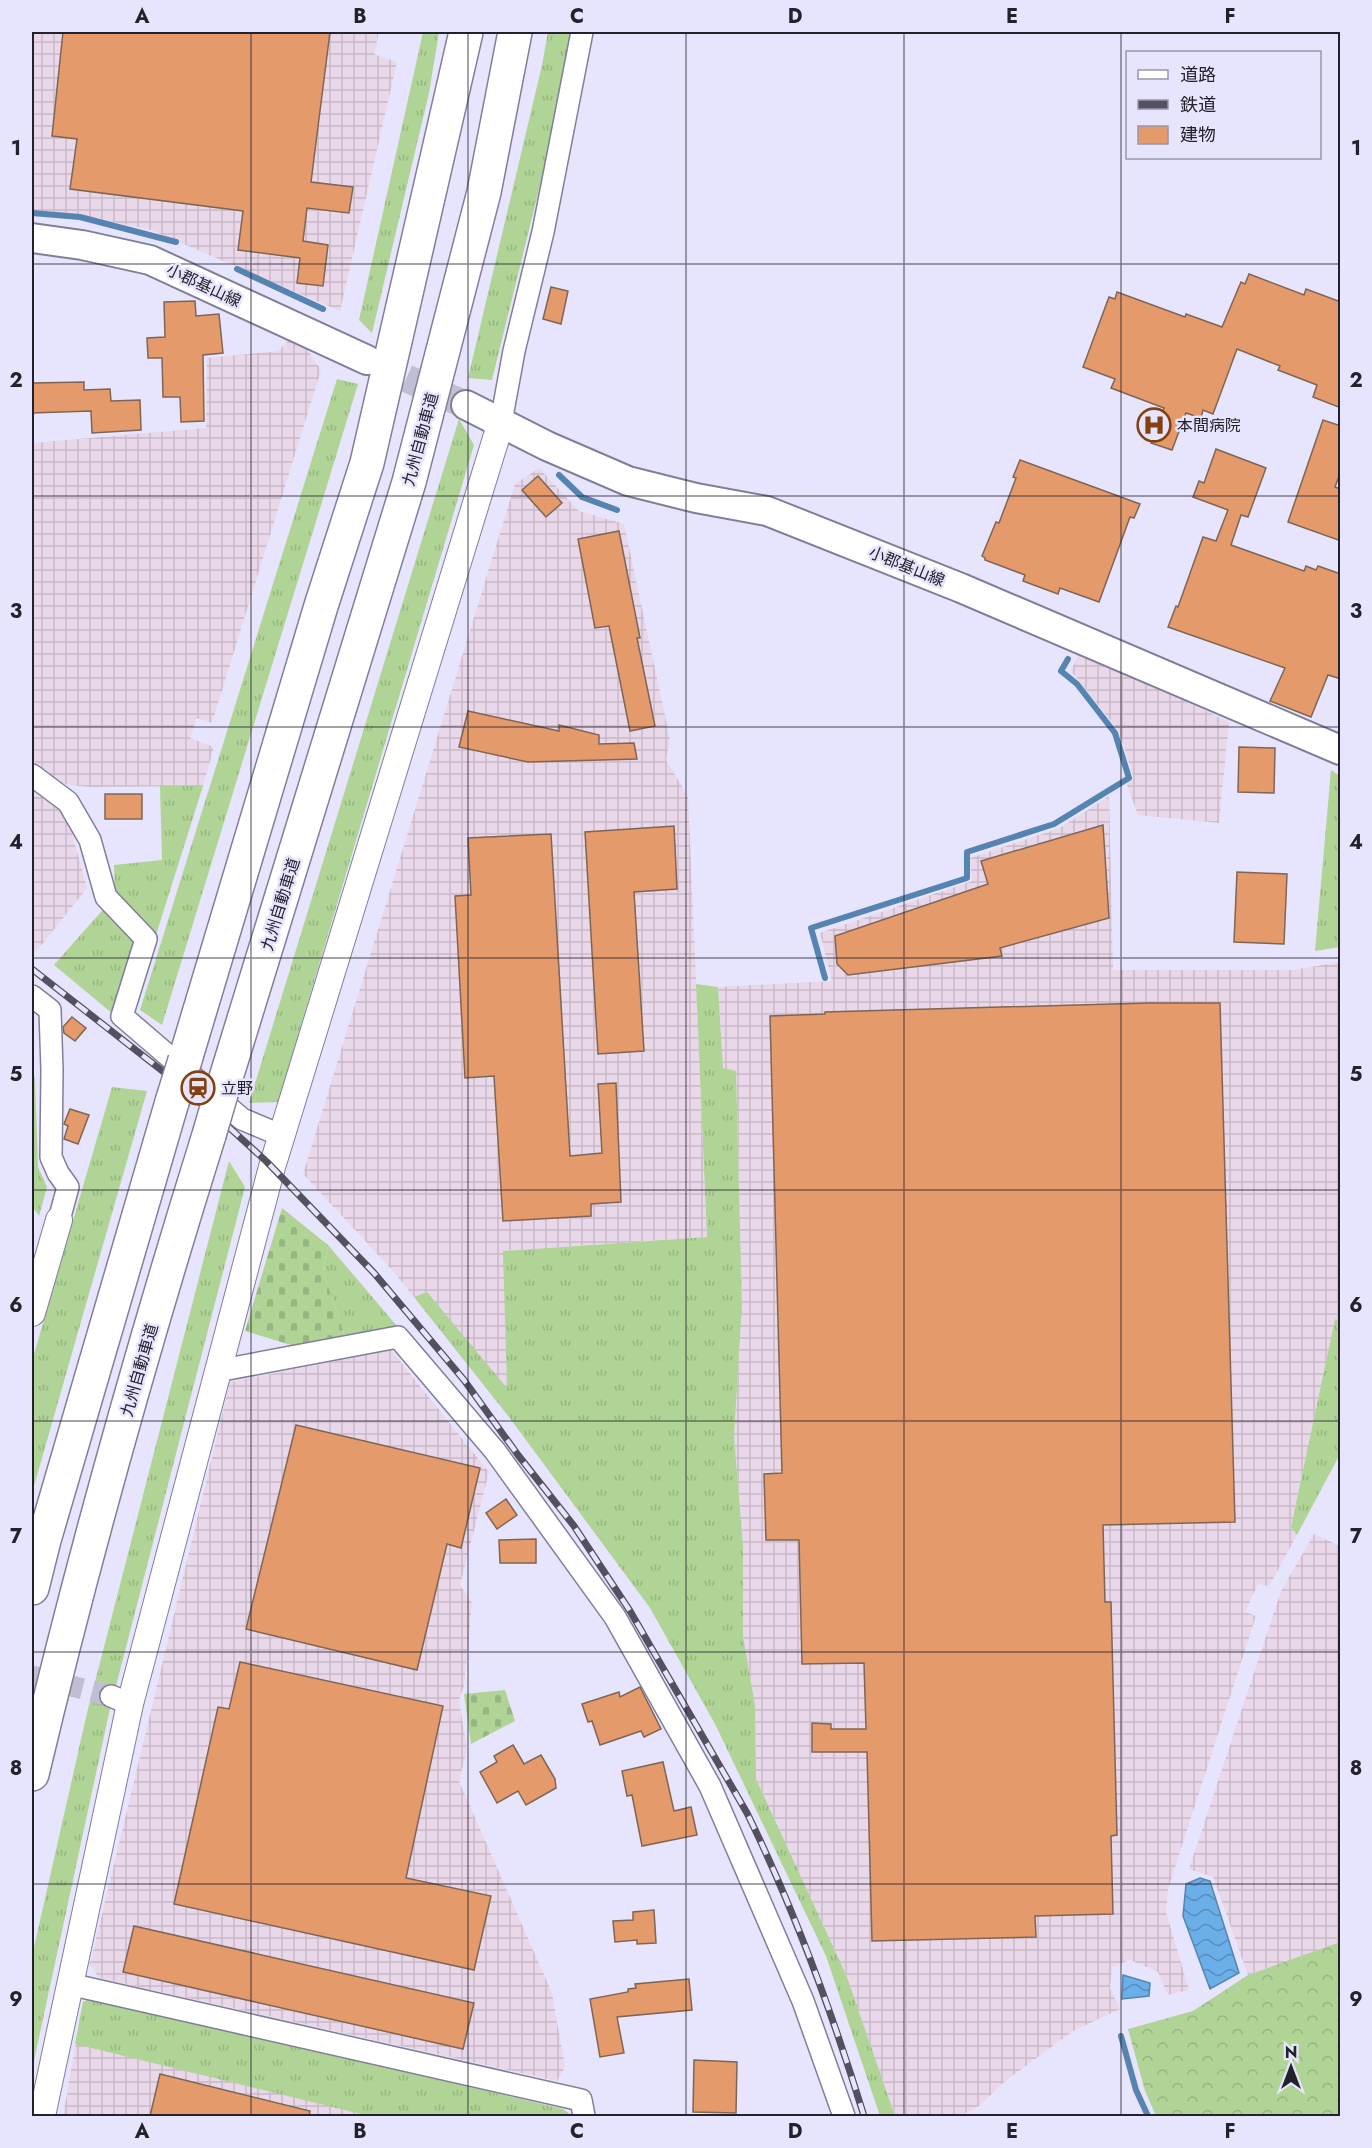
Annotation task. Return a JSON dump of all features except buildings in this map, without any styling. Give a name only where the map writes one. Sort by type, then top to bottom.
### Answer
[{"type":"highway","points":[[32,1588],[53,1506],[172,1102],[321,606],[367,462],[466,32]]},
{"type":"highway","name":"九州自動車道","points":[[32,1774],[89,1549],[171,1256],[409,482],[484,192],[515,32]]},
{"type":"main road","name":"小郡基山線","points":[[32,238],[82,245],[150,260],[367,360]]},
{"type":"main road","name":"小郡基山線","points":[[466,405],[547,446],[628,481],[696,498],[767,511],[961,588],[1341,750]]},
{"type":"street","points":[[42,2116],[69,1984],[121,1700],[218,1371],[280,1135],[501,422],[514,351],[545,220],[582,32]]},
{"type":"street","points":[[32,775],[68,802],[90,840],[106,897],[146,939],[122,1016],[242,1119],[280,1135]]},
{"type":"street","points":[[32,996],[50,1010],[51,1157],[68,1187],[32,1312]]},
{"type":"street","points":[[218,1371],[398,1337],[488,1443],[615,1617],[710,1786],[803,2001],[844,2116]]},
{"type":"street","points":[[69,1984],[581,2100],[584,2116]]},
{"type":"shaded area","points":[[32,32],[379,32],[374,54],[397,62],[340,311],[151,230],[81,215],[32,213]]},
{"type":"shaded area","points":[[288,341],[306,348],[321,370],[212,723],[197,718],[190,738],[214,747],[203,786],[90,787],[63,784],[40,769],[32,758],[32,443],[206,428],[207,358],[278,351]]},
{"type":"shaded area","points":[[539,468],[579,511],[624,524],[670,739],[666,760],[688,796],[707,1237],[504,1251],[509,1417],[394,1272],[303,1174],[515,484]]},
{"type":"shaded area","points":[[1080,651],[1229,722],[1219,823],[1138,815],[1127,785],[1133,776],[1119,731],[1071,671]]},
{"type":"shaded area","points":[[32,786],[66,811],[87,888],[36,952],[32,949]]},
{"type":"shaded area","points":[[1109,796],[1113,970],[1293,970],[1340,962],[1340,1321],[1335,1320],[1291,1527],[1297,1535],[1269,1586],[1258,1584],[1245,1612],[1256,1616],[1168,1889],[1166,1912],[1189,1990],[1168,1995],[1158,1972],[1130,1960],[1112,1967],[1110,1988],[1120,2009],[1073,2031],[1004,2082],[979,2106],[960,2116],[895,2116],[847,1977],[756,1779],[755,1705],[743,1636],[743,1546],[734,1436],[742,1305],[736,1071],[723,1069],[718,987],[832,981],[820,933],[972,881],[970,858],[1060,828]]},
{"type":"shaded area","points":[[391,1350],[489,1472],[460,1585],[472,1603],[464,1686],[459,1700],[467,1749],[459,1781],[552,1993],[565,2067],[557,2081],[99,1978],[90,1964],[230,1382]]},
{"type":"shaded area","points":[[1314,1534],[1340,1546],[1340,1942],[1248,1975],[1213,1877],[1189,1869],[1281,1591]]},
{"type":"shaded area","points":[[83,2002],[563,2109],[572,2116],[63,2116]]},
{"type":"green space","points":[[423,32],[439,32],[429,93],[372,333],[359,320]]},
{"type":"green space","points":[[548,32],[574,32],[566,80],[492,380],[468,378],[542,65]]},
{"type":"green space","points":[[337,379],[358,384],[162,1025],[140,1010]]},
{"type":"green space","points":[[459,419],[474,445],[278,1102],[249,1103]]},
{"type":"green space","points":[[1331,770],[1340,776],[1340,947],[1315,951]]},
{"type":"green space","points":[[160,786],[203,786],[155,938],[113,1014],[54,965],[115,896],[114,865],[162,860]]},
{"type":"green space","points":[[696,984],[718,987],[723,1068],[736,1071],[742,1305],[734,1436],[743,1546],[743,1636],[755,1705],[756,1779],[847,1977],[895,2116],[880,2116],[826,1956],[715,1724],[650,1608],[509,1417],[414,1297],[427,1292],[507,1388],[503,1251],[707,1237]]},
{"type":"green space","points":[[32,1075],[35,1077],[38,1167],[47,1187],[39,1216],[32,1206]]},
{"type":"green space","points":[[112,1087],[147,1091],[32,1493],[32,1361]]},
{"type":"green space","points":[[229,1161],[245,1187],[109,1713],[32,2070],[32,1956],[87,1713]]},
{"type":"green space","points":[[282,1208],[328,1245],[323,1271],[345,1336],[294,1346],[245,1331]]},
{"type":"green space","points":[[328,1245],[397,1326],[345,1336],[323,1271]]},
{"type":"green space","points":[[1335,1319],[1340,1321],[1340,1454],[1297,1535],[1291,1527]]},
{"type":"green space","points":[[505,1690],[515,1721],[471,1744],[464,1694]]},
{"type":"green space","points":[[1340,1942],[1340,2116],[1156,2116],[1145,2091],[1128,2029],[1193,2011],[1248,1975]]},
{"type":"green space","points":[[92,1997],[563,2109],[572,2116],[369,2116],[75,2044],[83,2002]]},
{"type":"water","points":[[1200,1878],[1210,1881],[1239,1973],[1210,1989],[1183,1916],[1186,1884]]},
{"type":"water","points":[[1123,1975],[1150,1983],[1149,1996],[1122,1999]]},
{"type":"waterway","points":[[32,213],[80,217],[176,242]]},
{"type":"waterway","points":[[237,269],[323,309]]},
{"type":"waterway","points":[[559,475],[582,497],[617,510]]},
{"type":"waterway","points":[[825,978],[811,928],[967,878],[967,852],[1054,824],[1129,778],[1115,733],[1077,684],[1061,671],[1068,659]]},
{"type":"waterway","points":[[1121,2036],[1136,2090],[1148,2116]]},
{"type":"tunnel","points":[[368,361],[466,405]]},
{"type":"tunnel","points":[[32,1676],[111,1696]]},
{"type":"railway","points":[[32,969],[197,1098],[267,1162],[374,1273],[464,1380],[518,1455],[574,1526],[630,1611],[747,1813],[812,1962],[864,2116]]},
{"type":"place","name":"本間病院","points":[[1154,425]]},
{"type":"place","name":"立野","points":[[198,1088]]}]
